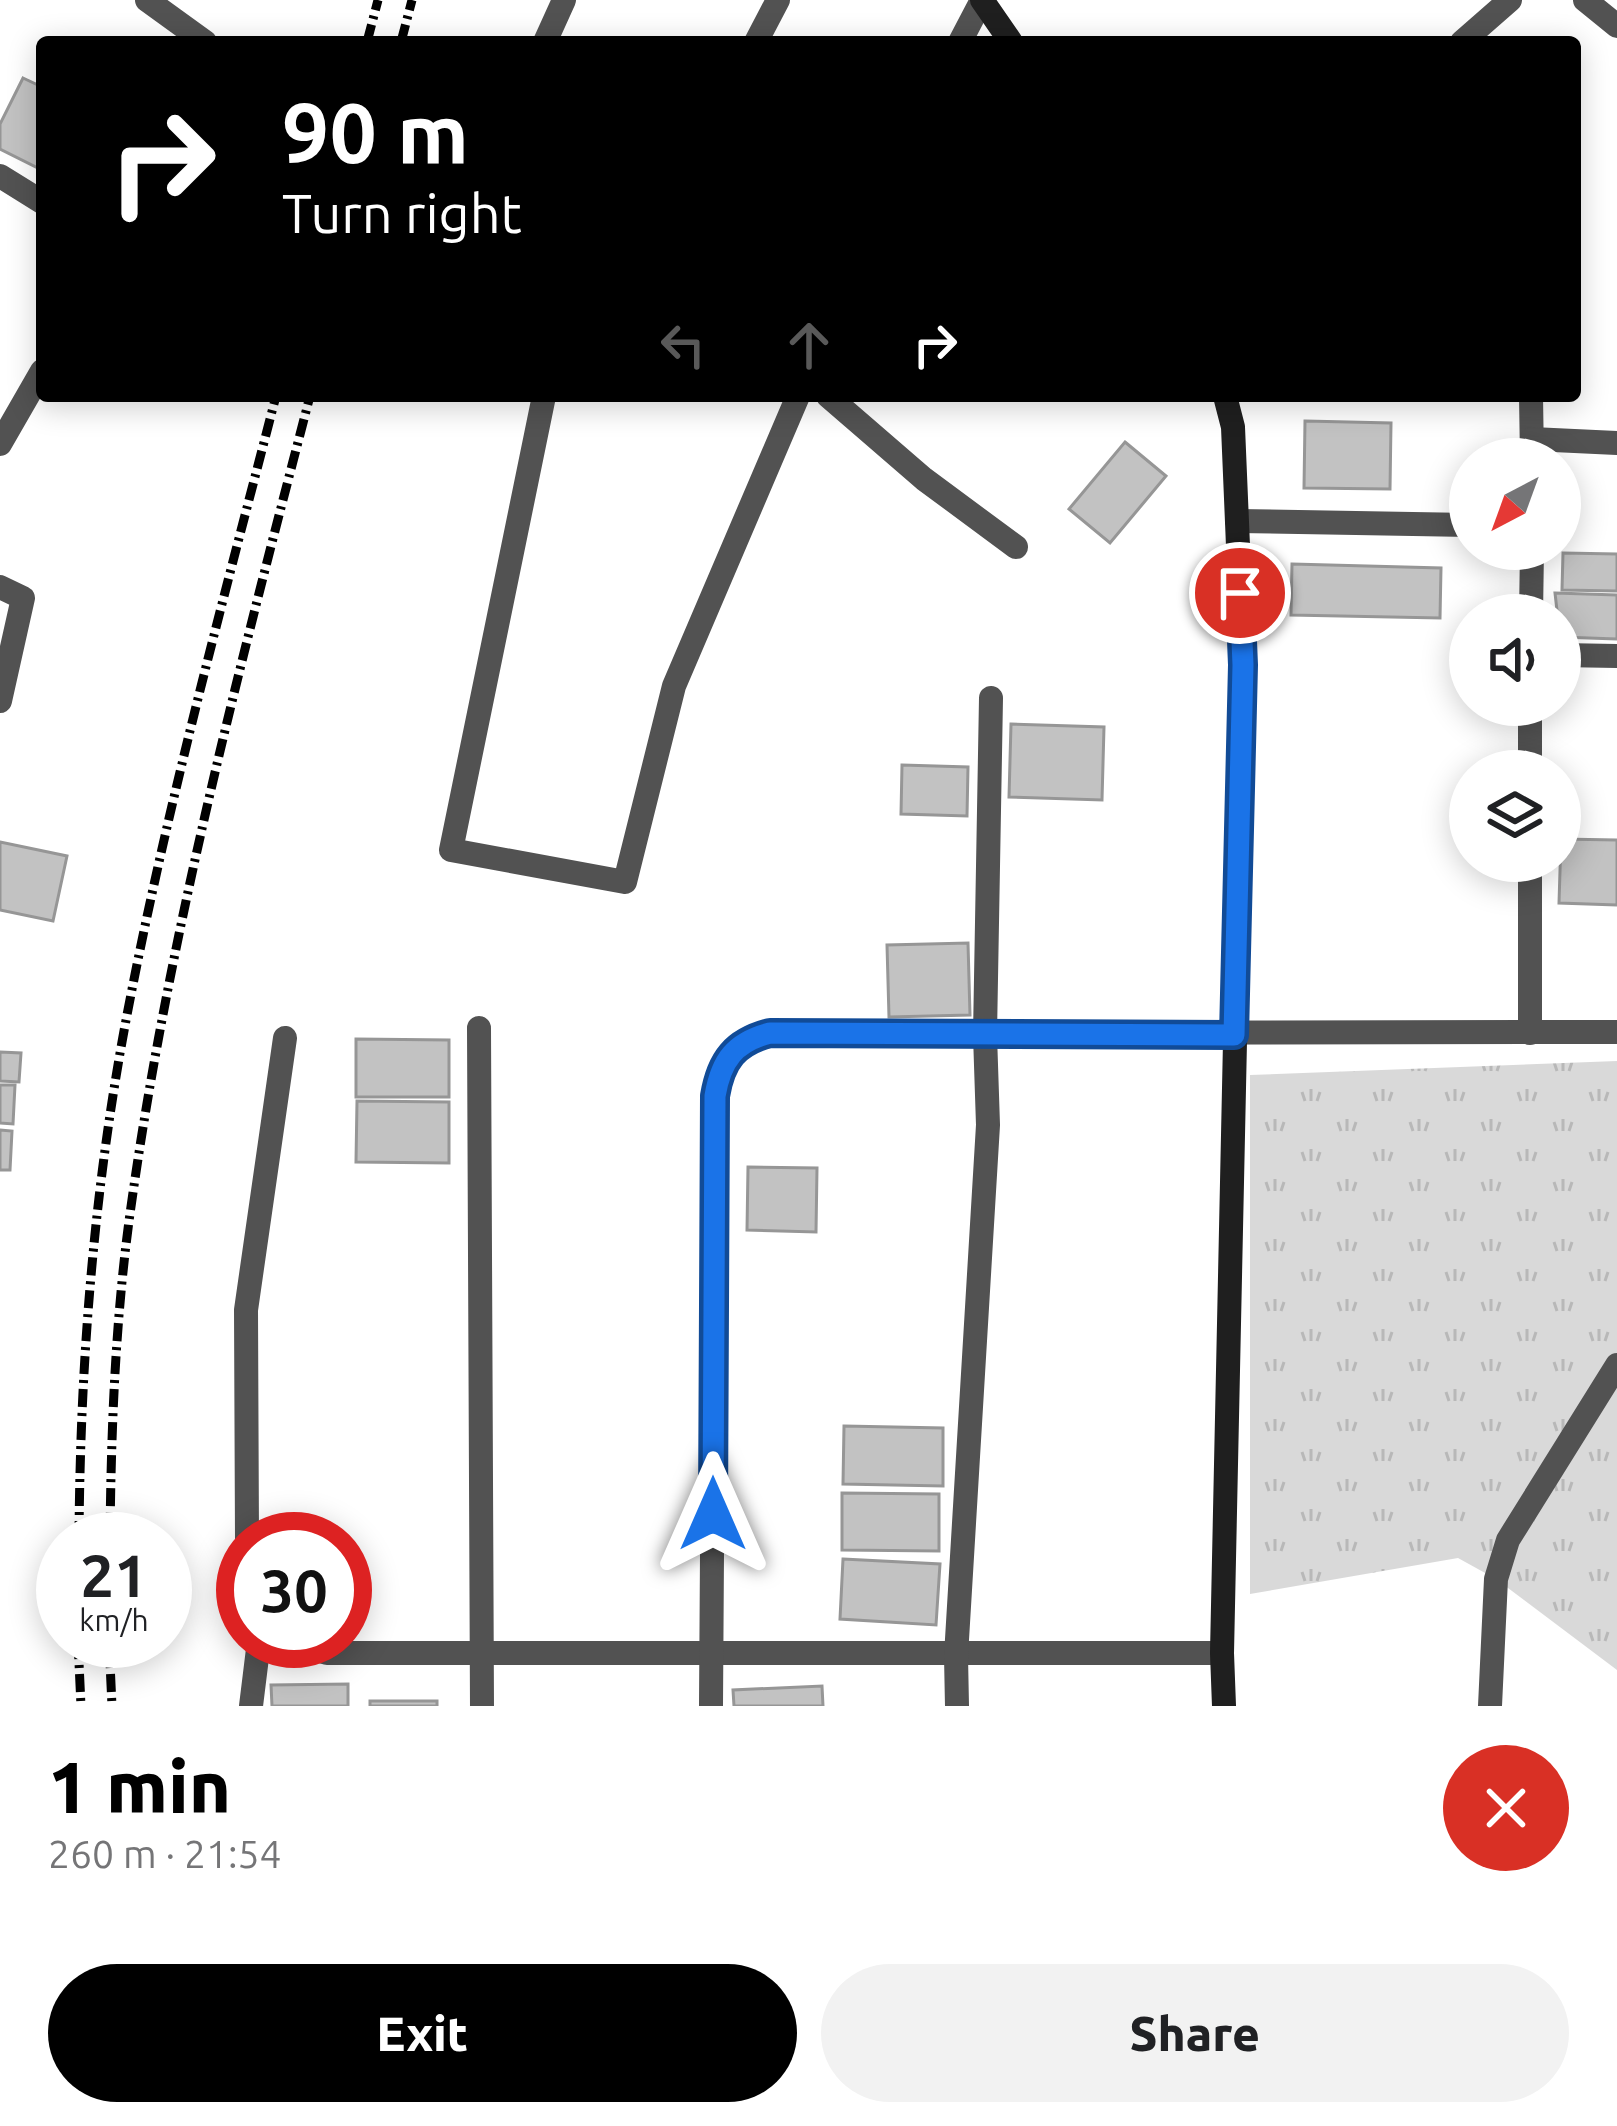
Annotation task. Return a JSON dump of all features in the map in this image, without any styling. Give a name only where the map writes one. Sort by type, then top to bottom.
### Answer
[{"type":"street","points":[[146,0],[197,36]]},
{"type":"street","points":[[548,36],[564,0]]},
{"type":"street","points":[[758,36],[778,0]]},
{"type":"street","points":[[963,36],[982,0],[1007,36]]},
{"type":"street","points":[[1469,36],[1510,0]]},
{"type":"street","points":[[1585,0],[1617,26]]},
{"type":"street","points":[[0,176],[36,198]]},
{"type":"street","points":[[0,444],[36,381]]},
{"type":"street","points":[[543,402],[452,850],[625,882],[674,686],[795,404]]},
{"type":"street","points":[[835,402],[924,479],[1016,548]]},
{"type":"street","points":[[1224,1706],[1243,665],[1233,427],[1227,402]]},
{"type":"street","points":[[1531,402],[1532,438]]},
{"type":"street","points":[[1581,445],[1617,442]]},
{"type":"street","points":[[1237,521],[1449,525]]},
{"type":"street","points":[[0,586],[23,598],[0,701]]},
{"type":"street","points":[[1581,655],[1617,656]]},
{"type":"street","points":[[957,1706],[956,1656],[988,1125],[985,1036],[991,698]]},
{"type":"street","points":[[1530,882],[1530,1033]]},
{"type":"street","points":[[479,1028],[482,1706]]},
{"type":"street","points":[[711,1706],[718,1076],[729,1054],[745,1039],[770,1033],[1617,1032]]},
{"type":"street","points":[[247,1512],[246,1310],[285,1038]]},
{"type":"street","points":[[1490,1706],[1496,1579],[1508,1540],[1617,1365]]},
{"type":"street","points":[[372,1652],[1222,1654]]},
{"type":"street","points":[[251,1706],[256,1668]]},
{"type":"green space","points":[[1617,1061],[1617,1670],[1496,1579],[1458,1558],[1250,1594],[1250,1075]]},
{"type":"building","points":[[23,78],[36,84],[36,167],[0,149],[0,124]]},
{"type":"building","points":[[1305,421],[1391,423],[1390,489],[1304,488]]},
{"type":"building","points":[[1125,442],[1166,476],[1110,543],[1069,509]]},
{"type":"building","points":[[1581,553],[1617,554],[1617,591],[1562,590],[1563,570],[1581,570]]},
{"type":"building","points":[[1292,564],[1441,568],[1440,618],[1291,615]]},
{"type":"building","points":[[1555,593],[1617,595],[1617,639],[1581,638],[1581,594]]},
{"type":"building","points":[[1011,724],[1104,727],[1102,800],[1009,797]]},
{"type":"building","points":[[902,765],[968,767],[967,816],[901,814]]},
{"type":"building","points":[[1581,839],[1617,840],[1617,905],[1559,903],[1560,882],[1581,882]]},
{"type":"building","points":[[0,842],[67,856],[53,921],[0,910]]},
{"type":"building","points":[[968,943],[970,1015],[889,1017],[887,945]]},
{"type":"building","points":[[356,1039],[449,1040],[449,1097],[356,1097]]},
{"type":"building","points":[[0,1052],[21,1053],[19,1082],[0,1081]]},
{"type":"building","points":[[0,1085],[15,1085],[13,1124],[0,1123]]},
{"type":"building","points":[[357,1101],[449,1102],[449,1163],[356,1162]]},
{"type":"building","points":[[0,1130],[12,1131],[10,1170],[0,1170]]},
{"type":"building","points":[[748,1167],[817,1168],[816,1232],[747,1230]]},
{"type":"building","points":[[844,1426],[943,1428],[943,1486],[843,1484]]},
{"type":"building","points":[[842,1493],[939,1494],[939,1551],[842,1550]]},
{"type":"building","points":[[843,1559],[940,1564],[936,1625],[840,1619]]},
{"type":"building","points":[[348,1684],[348,1706],[272,1706],[271,1685]]},
{"type":"building","points":[[822,1686],[823,1706],[734,1706],[733,1690]]},
{"type":"building","points":[[370,1701],[437,1701],[437,1706],[370,1706]]},
{"type":"railway","points":[[369,36],[378,0]]},
{"type":"railway","points":[[403,36],[412,0]]},
{"type":"railway","points":[[80,1512],[91,1276],[116,1080],[178,781],[274,402]]},
{"type":"railway","points":[[111,1512],[120,1300],[163,1013],[207,806],[308,402]]},
{"type":"railway","points":[[79,1668],[81,1706]]},
{"type":"railway","points":[[110,1668],[112,1706]]},
{"type":"route","points":[[713,1514],[715,1096],[729,1054],[745,1039],[770,1033],[1234,1035],[1243,665],[1240,593]]}]
